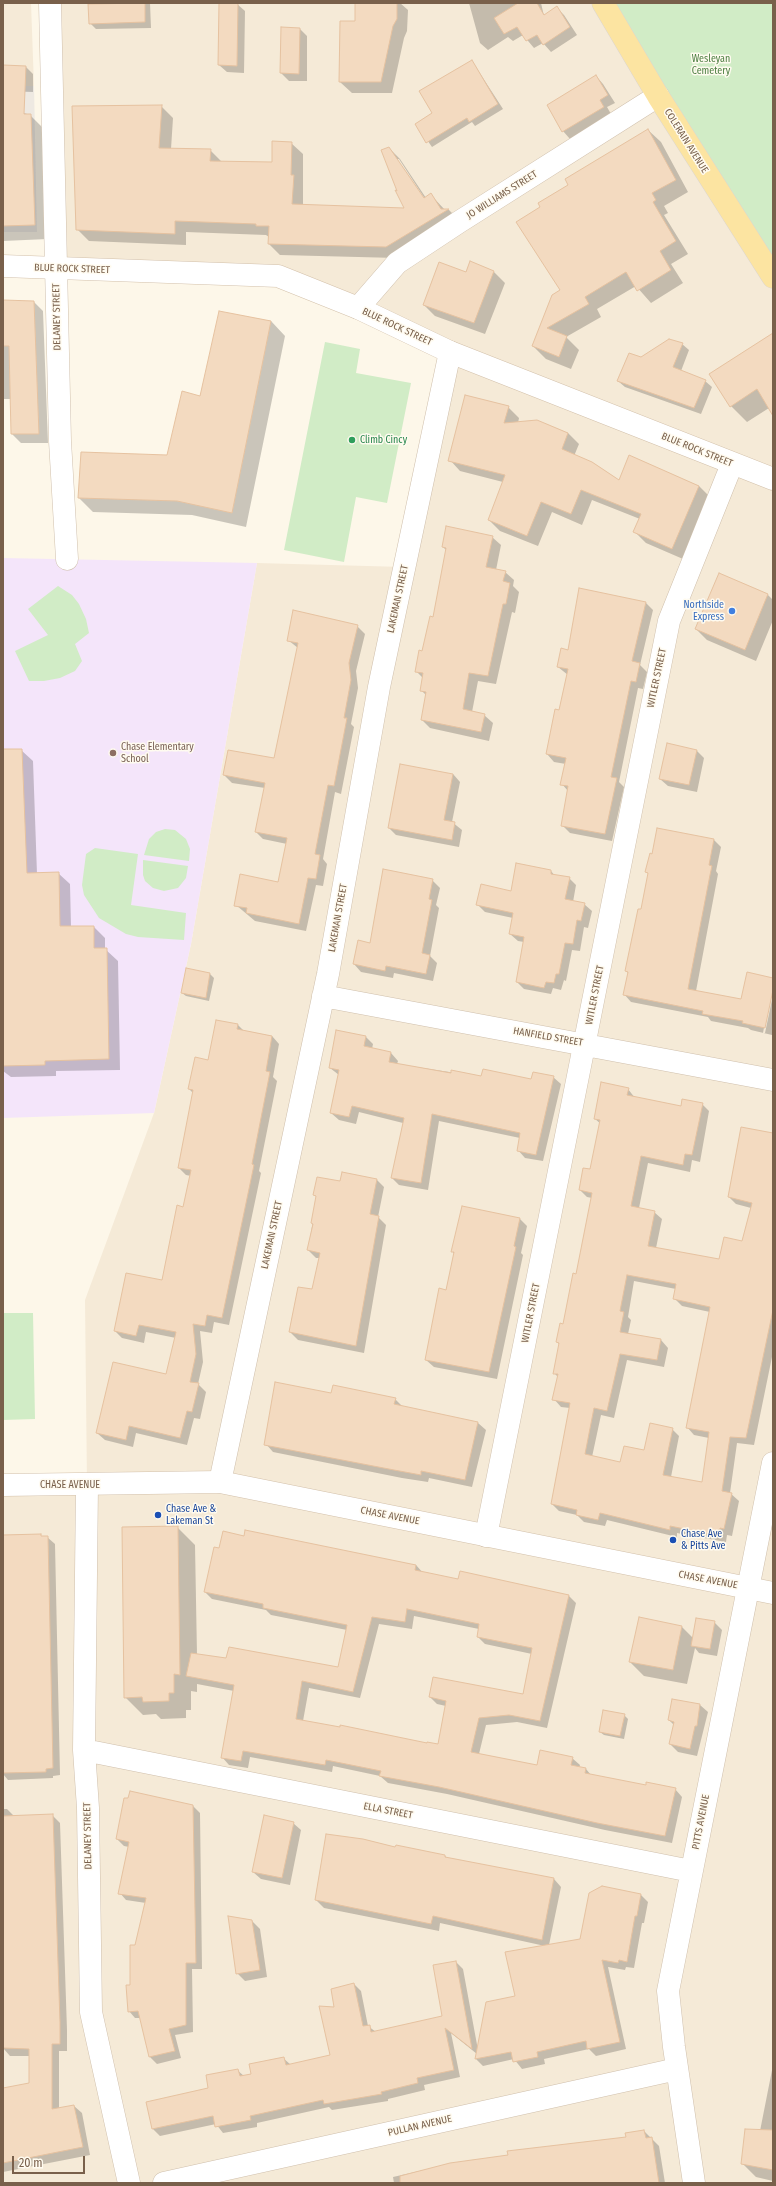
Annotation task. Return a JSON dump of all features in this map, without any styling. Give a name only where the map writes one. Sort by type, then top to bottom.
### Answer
[{"type":"main road","name":"COLERAIN AVENUE","points":[[603,3],[658,96],[773,277]]},
{"type":"street","name":"DELANEY STREET","points":[[50,3],[60,441],[67,559]]},
{"type":"street","name":"JO WILLIAMS STREET","points":[[358,308],[397,263],[458,222],[658,96]]},
{"type":"street","name":"BLUE ROCK STREET","points":[[3,266],[278,276],[358,308],[450,352],[773,479]]},
{"type":"street","name":"LAKEMAN STREET","points":[[220,1482],[322,996],[328,974],[379,687],[450,352]]},
{"type":"street","name":"WITLER STREET","points":[[486,1536],[669,621],[732,464]]},
{"type":"street","name":"HANFIELD STREET","points":[[322,996],[773,1080]]},
{"type":"street","name":"PITTS AVENUE","points":[[694,2183],[677,2069],[668,1991],[773,1463]]},
{"type":"street","name":"CHASE AVENUE","points":[[3,1485],[220,1482],[773,1593]]},
{"type":"street","name":"DELANEY STREET","points":[[86,1485],[84,1750],[88,1808],[91,2012],[129,2183]]},
{"type":"street","name":"ELLA STREET","points":[[84,1750],[691,1871]]},
{"type":"street","name":"PULLAN AVENUE","points":[[164,2183],[677,2069]]},
{"type":"shaded area","points":[[3,3],[31,3],[34,86],[3,86]]},
{"type":"shaded area","points":[[50,3],[603,3],[773,277],[773,2183],[3,2183],[3,1485],[87,1485],[85,1300],[154,1113],[191,944],[257,563],[404,567],[450,352],[278,276],[56,269]]},
{"type":"shaded area","points":[[3,86],[34,86],[37,232],[3,232]]},
{"type":"shaded area","name":"Chase Elementary School","points":[[3,558],[257,563],[191,944],[154,1113],[3,1118]]},
{"type":"green space","name":"Wesleyan Cemetery","points":[[603,3],[773,3],[773,277]]},
{"type":"green space","name":"Climb Cincy","points":[[325,342],[360,349],[356,373],[411,383],[387,503],[356,497],[344,562],[284,550]]},
{"type":"green space","points":[[58,586],[72,595],[79,604],[86,619],[89,633],[75,644],[82,661],[75,671],[60,678],[44,681],[29,681],[15,651],[48,635],[28,609]]},
{"type":"green space","points":[[165,829],[175,830],[186,839],[190,849],[189,861],[144,855],[149,839],[156,832]]},
{"type":"green space","points":[[95,848],[138,854],[131,905],[186,913],[184,940],[138,937],[126,934],[99,918],[84,895],[82,885],[86,854]]},
{"type":"green space","points":[[143,860],[188,866],[186,878],[178,888],[164,891],[153,888],[145,881],[143,875]]},
{"type":"green space","points":[[3,1313],[33,1313],[35,1419],[3,1420]]},
{"type":"building","points":[[145,3],[145,22],[89,24],[88,4]]},
{"type":"building","points":[[219,3],[238,3],[237,66],[218,65]]},
{"type":"building","points":[[355,3],[397,3],[397,19],[393,26],[381,82],[339,82],[340,21],[355,21]]},
{"type":"building","points":[[518,3],[537,3],[544,15],[557,6],[570,27],[543,45],[537,35],[526,41],[517,27],[504,34],[494,18]]},
{"type":"building","points":[[281,27],[300,28],[299,74],[280,73]]},
{"type":"building","points":[[472,60],[498,104],[469,122],[467,118],[426,143],[415,124],[432,113],[419,91]]},
{"type":"building","points":[[3,65],[26,66],[24,114],[31,114],[35,225],[3,226]]},
{"type":"building","points":[[596,75],[608,95],[600,100],[604,107],[562,132],[547,105]]},
{"type":"building","points":[[162,105],[159,148],[211,149],[210,161],[272,162],[272,141],[292,142],[291,175],[294,175],[292,204],[404,208],[395,190],[397,191],[381,150],[389,147],[424,198],[431,193],[441,209],[449,209],[386,247],[268,244],[269,226],[256,226],[256,224],[175,221],[175,234],[76,230],[72,106]]},
{"type":"building","points":[[648,129],[676,180],[652,193],[656,200],[653,202],[676,241],[660,251],[671,270],[637,291],[626,272],[585,297],[589,304],[547,328],[567,336],[559,357],[532,346],[552,295],[560,290],[516,222],[540,207],[538,203],[568,185],[565,179]]},
{"type":"building","points":[[470,261],[494,271],[474,323],[423,305],[439,262],[466,272]]},
{"type":"building","points":[[3,300],[34,301],[39,434],[11,434],[9,346],[3,346]]},
{"type":"building","points":[[219,311],[271,321],[232,513],[177,501],[78,498],[81,452],[167,455],[182,391],[200,396]]},
{"type":"building","points":[[773,333],[773,416],[757,389],[730,407],[709,374]]},
{"type":"building","points":[[669,339],[683,343],[673,367],[706,380],[694,408],[617,381],[629,353],[641,357]]},
{"type":"building","points":[[465,395],[509,406],[504,423],[537,420],[568,433],[562,449],[592,462],[619,480],[629,455],[699,486],[672,549],[633,532],[641,514],[581,490],[571,514],[541,502],[527,536],[488,520],[505,475],[448,461]]},
{"type":"building","points":[[446,526],[493,536],[486,567],[506,571],[503,581],[510,583],[506,604],[503,604],[488,676],[469,673],[463,709],[485,714],[481,732],[421,720],[426,692],[420,691],[423,673],[415,672],[419,650],[422,651],[430,616],[433,617],[446,548],[442,547]]},
{"type":"building","name":"Northside Express","points":[[719,573],[768,594],[745,650],[695,629]]},
{"type":"building","points":[[579,588],[646,602],[632,661],[640,663],[636,682],[631,681],[611,777],[617,778],[605,834],[561,826],[568,786],[560,785],[566,758],[546,754],[555,709],[559,710],[568,669],[557,667],[561,648],[568,650]]},
{"type":"building","points":[[293,610],[358,625],[349,663],[351,680],[344,718],[347,718],[334,786],[328,785],[315,854],[320,855],[316,879],[308,878],[299,924],[246,913],[247,908],[234,906],[240,874],[278,882],[287,838],[255,832],[265,783],[223,775],[228,750],[274,758],[298,643],[287,641]]},
{"type":"building","points":[[667,743],[697,750],[689,785],[659,779]]},
{"type":"building","points":[[3,749],[22,749],[27,873],[59,872],[60,926],[94,926],[94,948],[107,948],[109,1059],[45,1061],[45,1065],[3,1066]]},
{"type":"building","points":[[400,764],[453,774],[444,820],[455,822],[452,840],[388,828]]},
{"type":"building","points":[[657,828],[714,839],[709,865],[712,866],[688,989],[741,999],[747,972],[773,978],[773,990],[765,1028],[742,1023],[743,1021],[702,1014],[703,1011],[623,995],[628,972],[625,971],[638,909],[641,909],[648,873],[645,872],[650,853],[652,854]]},
{"type":"building","points":[[516,863],[551,870],[551,874],[570,877],[565,899],[585,903],[581,921],[577,920],[573,944],[565,943],[559,974],[556,974],[554,983],[546,982],[544,988],[516,982],[524,937],[509,934],[513,913],[476,905],[481,884],[511,891]]},
{"type":"building","points":[[383,869],[433,879],[429,899],[432,900],[422,953],[430,955],[426,974],[386,966],[385,971],[353,964],[358,940],[370,943]]},
{"type":"building","points":[[186,968],[210,973],[206,998],[181,993]]},
{"type":"building","points":[[216,1020],[238,1024],[237,1029],[272,1036],[266,1071],[270,1072],[252,1164],[254,1165],[222,1318],[207,1315],[205,1326],[193,1324],[196,1354],[190,1382],[199,1383],[192,1412],[187,1411],[180,1438],[129,1426],[126,1440],[96,1433],[113,1362],[166,1374],[176,1332],[139,1325],[136,1336],[114,1331],[126,1273],[162,1280],[177,1205],[183,1207],[191,1170],[178,1168],[193,1090],[188,1089],[195,1057],[208,1060]]},
{"type":"building","points":[[336,1030],[366,1036],[364,1046],[391,1052],[389,1062],[451,1073],[451,1070],[481,1076],[483,1069],[531,1079],[533,1072],[554,1076],[536,1155],[517,1151],[520,1133],[432,1114],[421,1183],[391,1178],[404,1118],[352,1106],[349,1117],[330,1113],[339,1070],[329,1068]]},
{"type":"building","points":[[601,1082],[629,1088],[627,1095],[681,1106],[682,1099],[703,1103],[692,1155],[685,1154],[683,1165],[641,1156],[631,1206],[655,1211],[648,1246],[719,1259],[724,1237],[742,1241],[752,1203],[728,1197],[741,1127],[773,1133],[773,1310],[746,1438],[730,1437],[722,1491],[732,1493],[724,1529],[720,1528],[719,1536],[670,1526],[670,1530],[600,1513],[598,1520],[576,1515],[577,1510],[551,1504],[570,1403],[552,1400],[558,1374],[553,1374],[559,1343],[556,1342],[560,1323],[563,1324],[573,1273],[576,1274],[592,1193],[579,1190],[583,1168],[590,1169],[600,1120],[594,1119]],"holes":[[[627,1275],[676,1284],[673,1299],[710,1307],[686,1428],[709,1432],[702,1482],[663,1475],[673,1428],[650,1423],[644,1450],[624,1446],[620,1462],[585,1454],[594,1408],[607,1411],[620,1354],[657,1360],[661,1339],[620,1332],[624,1312],[620,1311]]]},
{"type":"building","points":[[342,1172],[377,1179],[370,1214],[379,1216],[356,1346],[289,1332],[298,1287],[312,1289],[320,1253],[307,1250],[313,1224],[311,1223],[316,1196],[313,1195],[317,1177],[340,1181]]},
{"type":"building","points":[[462,1206],[520,1218],[514,1246],[516,1247],[489,1372],[425,1360],[439,1288],[446,1290],[454,1252],[451,1252]]},
{"type":"building","points":[[275,1382],[331,1393],[333,1385],[396,1398],[394,1404],[478,1422],[465,1480],[421,1471],[421,1475],[264,1445]]},
{"type":"building","points":[[178,1526],[180,1675],[174,1674],[174,1693],[169,1693],[169,1701],[143,1702],[142,1697],[124,1698],[122,1527]]},
{"type":"building","points":[[245,1530],[416,1565],[415,1570],[458,1579],[460,1571],[569,1595],[540,1721],[509,1715],[479,1718],[471,1752],[537,1765],[540,1750],[573,1757],[571,1765],[586,1768],[585,1773],[646,1785],[646,1782],[676,1788],[665,1836],[597,1823],[439,1787],[379,1776],[381,1771],[326,1760],[325,1765],[243,1751],[241,1761],[221,1758],[234,1685],[186,1676],[191,1653],[226,1658],[229,1647],[338,1667],[347,1625],[263,1608],[263,1604],[204,1592],[214,1547],[219,1548],[223,1531],[244,1536]],"holes":[[[407,1609],[479,1624],[477,1637],[532,1648],[523,1694],[433,1677],[429,1697],[446,1701],[438,1744],[340,1725],[340,1727],[296,1719],[302,1681],[353,1692],[372,1617],[405,1622]]]},
{"type":"building","points":[[41,1534],[41,1536],[48,1536],[53,1768],[46,1769],[46,1772],[3,1773],[3,1535]]},
{"type":"building","points":[[639,1617],[682,1626],[673,1670],[629,1662]]},
{"type":"building","points":[[696,1618],[715,1621],[710,1649],[691,1646]]},
{"type":"building","points":[[672,1699],[700,1704],[697,1726],[695,1726],[690,1749],[669,1744],[674,1722],[668,1720]]},
{"type":"building","points":[[603,1710],[625,1714],[620,1736],[599,1732]]},
{"type":"building","points":[[130,1791],[193,1805],[196,1963],[186,1963],[186,2025],[169,2029],[175,2051],[149,2057],[138,2011],[128,2012],[126,1985],[130,1985],[130,1945],[135,1945],[146,1898],[118,1894],[129,1842],[116,1839],[124,1798],[128,1798]]},
{"type":"building","points":[[53,1814],[60,2044],[52,2044],[52,2109],[74,2105],[83,2147],[3,2163],[3,2088],[29,2083],[29,2049],[3,2048],[3,1816]]},
{"type":"building","points":[[264,1815],[294,1822],[282,1878],[252,1872]]},
{"type":"building","points":[[326,1834],[363,1839],[395,1847],[396,1845],[445,1855],[445,1857],[554,1878],[542,1940],[433,1916],[431,1924],[315,1900]]},
{"type":"building","points":[[602,1886],[641,1894],[637,1916],[635,1916],[627,1962],[619,1960],[618,1963],[602,1960],[620,2042],[587,2049],[586,2041],[537,2052],[538,2057],[513,2062],[511,2052],[475,2059],[486,2002],[515,1996],[505,1952],[580,1939],[589,1893]]},
{"type":"building","points":[[228,1916],[252,1920],[260,1970],[236,1974]]},
{"type":"building","points":[[456,1961],[472,2049],[445,2028],[454,2070],[417,2078],[418,2083],[381,2092],[382,2094],[324,2104],[323,2100],[250,2116],[251,2120],[215,2127],[213,2116],[152,2129],[146,2102],[208,2088],[206,2075],[238,2069],[240,2076],[251,2074],[249,2064],[284,2057],[286,2065],[330,2055],[319,2006],[334,2007],[331,1989],[354,1983],[363,2026],[370,2025],[371,2032],[442,2016],[433,1965]]},
{"type":"building","points":[[745,2129],[773,2130],[773,2170],[741,2164]]},
{"type":"building","points":[[644,2130],[646,2138],[652,2137],[659,2183],[400,2183],[400,2176],[450,2163],[508,2155],[507,2151],[626,2137],[625,2133]]},
{"type":"place","name":"Climb Cincy","points":[[352,440]]},
{"type":"place","name":"Northside Express","points":[[732,611]]},
{"type":"place","name":"Chase Elementary School","points":[[113,753]]},
{"type":"place","name":"Chase Ave & Lakeman St","points":[[158,1515]]},
{"type":"place","name":"Chase Ave & Pitts Ave","points":[[673,1540]]}]
